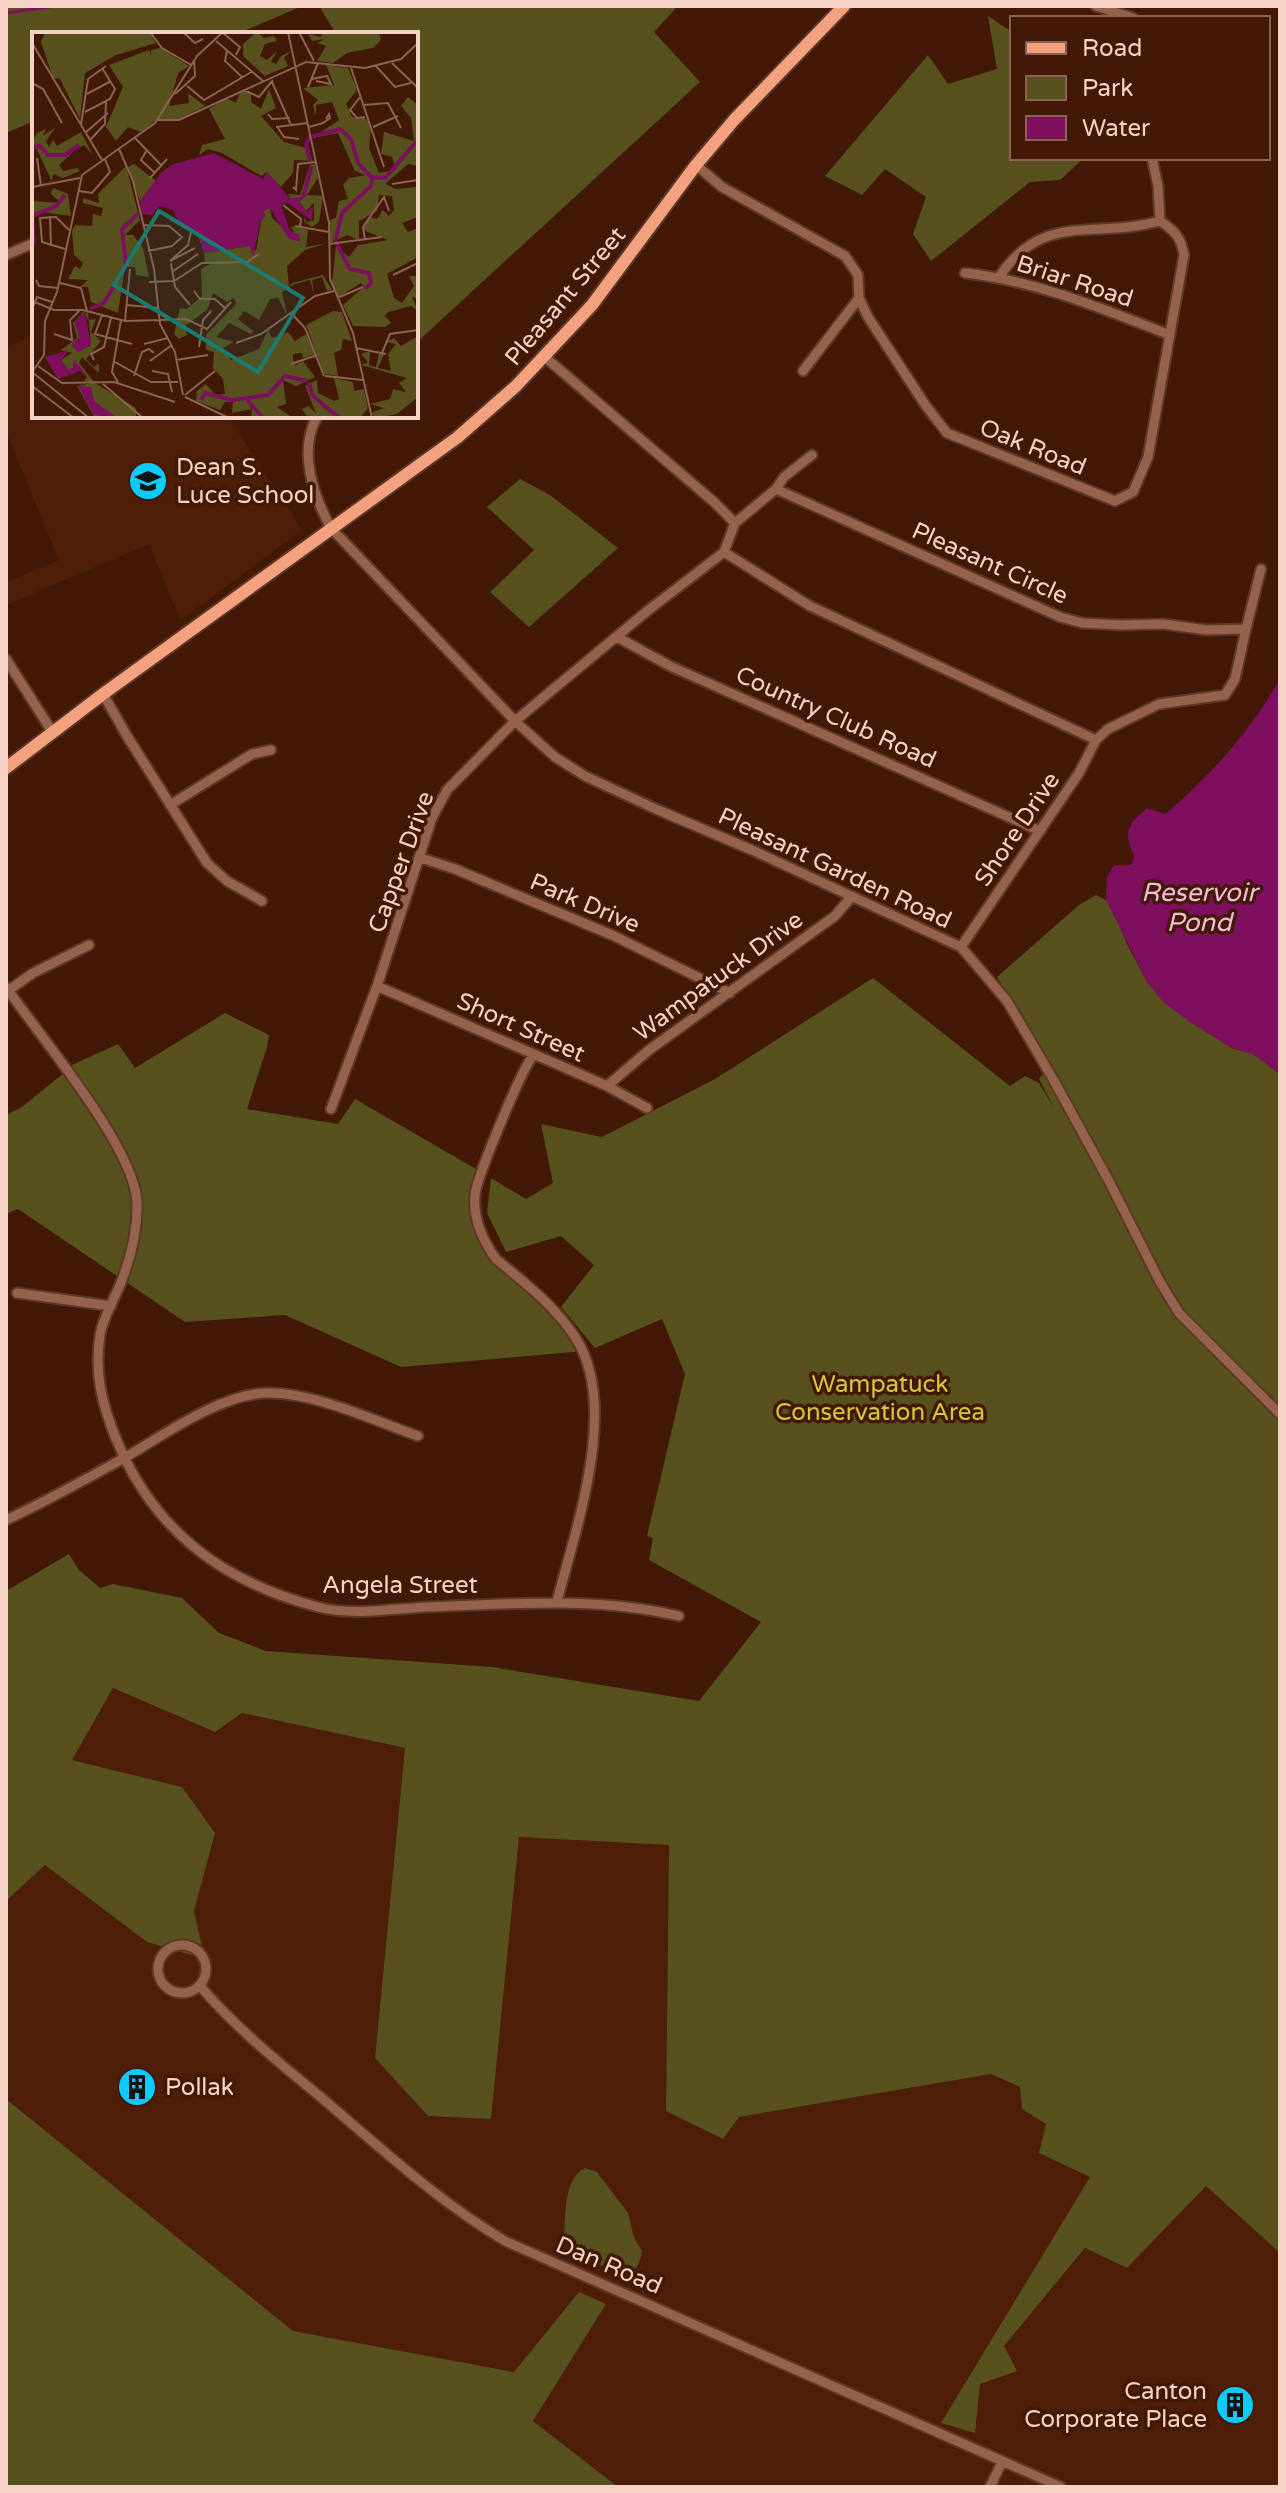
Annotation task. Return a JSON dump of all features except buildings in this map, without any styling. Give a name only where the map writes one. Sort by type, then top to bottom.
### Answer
[{"type":"main road","name":"Pleasant Street","points":[[6,768],[458,437],[546,358],[598,298],[696,165],[773,77],[844,6]]},
{"type":"street","points":[[1095,6],[1127,16]]},
{"type":"street","points":[[999,277],[1023,249],[1052,233],[1129,228],[1160,221],[1152,160]]},
{"type":"street","name":"Oak Road","points":[[696,165],[722,187],[845,256],[858,275],[859,298],[926,406],[947,433],[1115,501],[1133,492],[1148,457],[1184,255],[1182,242],[1174,230],[1160,221]]},
{"type":"street","points":[[6,255],[32,244]]},
{"type":"street","name":"Briar Road","points":[[965,273],[999,277],[1070,297],[1170,335]]},
{"type":"street","points":[[803,371],[859,298]]},
{"type":"street","points":[[546,358],[735,523]]},
{"type":"street","name":"Pleasant Garden Road","points":[[316,418],[311,428],[309,460],[315,494],[331,528],[515,721],[555,757],[585,776],[961,947],[1015,1014],[1179,1313],[1280,1414]]},
{"type":"street","points":[[812,455],[735,523],[724,552],[810,606],[1096,740],[1108,729],[1159,704],[1225,695],[1235,679],[1261,569]]},
{"type":"street","name":"Pleasant Circle","points":[[776,489],[1060,617],[1108,625],[1163,624],[1207,630],[1246,629]]},
{"type":"street","name":"Capper Drive","points":[[331,1109],[377,986],[432,818],[447,790],[515,721],[724,552]]},
{"type":"street","name":"Country Club Road","points":[[617,637],[670,666],[1040,831]]},
{"type":"street","points":[[6,659],[53,733]]},
{"type":"street","points":[[103,694],[207,863],[227,881],[262,901]]},
{"type":"street","name":"Shore Drive","points":[[961,947],[1079,773],[1096,740]]},
{"type":"street","points":[[170,805],[252,754],[271,750]]},
{"type":"street","name":"Park Drive","points":[[421,858],[455,869],[612,935],[730,993]]},
{"type":"street","name":"Wampatuck Drive","points":[[607,1086],[649,1050],[835,916],[852,896]]},
{"type":"street","points":[[7,990],[89,945]]},
{"type":"street","name":"Short Street","points":[[377,986],[607,1086],[647,1108]]},
{"type":"street","name":"Angela Street","points":[[7,990],[103,1123],[128,1171],[137,1201],[130,1258],[101,1331],[97,1378],[103,1408],[124,1458],[162,1518],[226,1571],[268,1591],[321,1608],[347,1610],[557,1601],[679,1616]]},
{"type":"street","points":[[533,1056],[481,1172],[475,1195],[480,1232],[488,1248],[568,1327],[584,1351],[596,1396],[593,1450],[557,1601]]},
{"type":"street","points":[[17,1293],[111,1306]]},
{"type":"street","points":[[6,1520],[186,1422],[243,1396],[267,1393],[307,1398],[418,1436]]},
{"type":"street","points":[[173,1946],[195,1949],[205,1961],[206,1969],[200,1986],[180,1994],[165,1987],[157,1973],[161,1956],[173,1946]]},
{"type":"street","name":"Dan Road","points":[[200,1986],[226,2017],[377,2147],[436,2195],[505,2241],[1061,2487]]},
{"type":"street","points":[[990,2487],[1002,2462]]},
{"type":"shaded area","name":"Dean S. Luce School","points":[[32,336],[32,418],[229,418],[302,530],[180,621],[149,544],[6,605],[6,582],[59,560],[6,432],[6,348]]},
{"type":"shaded area","points":[[113,1688],[215,1732],[242,1713],[405,1748],[375,2058],[491,2119],[519,1837],[669,1844],[666,2111],[739,2117],[991,2074],[1020,2087],[1022,2109],[1046,2124],[1040,2153],[1091,2176],[942,2422],[980,2384],[1004,2346],[1086,2248],[1127,2268],[1206,2186],[1280,2253],[1280,2487],[618,2487],[533,2421],[606,2304],[579,2293],[514,2372],[293,2331],[6,2099],[6,1901],[45,1865],[147,1942],[205,1958],[194,1911],[215,1833],[182,1787],[72,1760]]},
{"type":"green space","points":[[6,6],[302,6],[242,32],[32,32],[32,122],[6,133]]},
{"type":"green space","points":[[319,6],[678,6],[654,32],[700,82],[418,341],[418,32],[335,32]]},
{"type":"green space","points":[[988,16],[1010,31],[1010,160],[1082,160],[1060,180],[1030,182],[931,261],[913,234],[926,197],[885,169],[862,195],[825,176],[928,55],[948,84],[997,69]]},
{"type":"green space","points":[[520,479],[550,495],[618,548],[529,627],[490,592],[534,550],[487,507]]},
{"type":"green space","name":"Wampatuck Conservation Area","points":[[1096,895],[1106,900],[1115,914],[1147,982],[1189,1021],[1232,1048],[1253,1054],[1280,1074],[1280,2253],[1206,2186],[1127,2268],[1085,2248],[1004,2346],[1017,2371],[980,2384],[975,2433],[941,2423],[1090,2177],[1039,2153],[1046,2124],[1022,2109],[1020,2087],[991,2074],[739,2117],[723,2139],[666,2111],[669,1845],[519,1837],[491,2119],[428,2116],[375,2058],[405,1748],[242,1713],[215,1732],[113,1688],[72,1760],[182,1787],[215,1833],[194,1911],[205,1959],[147,1942],[45,1865],[6,1901],[6,1591],[69,1554],[79,1570],[100,1588],[113,1584],[182,1598],[219,1633],[266,1651],[492,1667],[699,1701],[761,1622],[649,1560],[653,1538],[647,1536],[685,1374],[662,1319],[595,1348],[561,1307],[594,1265],[561,1236],[506,1252],[487,1213],[491,1178],[526,1199],[553,1183],[541,1124],[602,1137],[715,1079],[873,978],[1010,1086],[1025,1076],[1039,1083],[1054,1108],[1039,1079],[1049,1067],[997,977],[1079,905]]},
{"type":"green space","points":[[225,1013],[269,1035],[247,1109],[338,1124],[355,1099],[481,1172],[475,1195],[488,1248],[538,1295],[584,1351],[401,1367],[285,1315],[185,1322],[18,1209],[6,1214],[6,1115],[22,1107],[65,1072],[63,1069],[118,1044],[135,1068]]},
{"type":"green space","points":[[6,2099],[293,2331],[514,2372],[579,2292],[606,2304],[533,2421],[618,2487],[6,2487]]},
{"type":"green space","points":[[585,2168],[597,2172],[628,2213],[634,2238],[642,2251],[637,2266],[630,2273],[606,2268],[564,2237],[569,2189],[578,2173]]},
{"type":"water","name":"Reservoir Pond","points":[[1280,679],[1280,1074],[1253,1054],[1232,1048],[1164,1003],[1147,982],[1106,900],[1107,877],[1114,865],[1131,865],[1134,856],[1128,835],[1131,824],[1147,808],[1165,814],[1198,784],[1242,735]]},
{"type":"waterway","points":[[6,13],[56,6]]},
{"type":"place","name":"Dean S. Luce School","points":[[148,481]]},
{"type":"place","name":"Pollak","points":[[137,2087]]},
{"type":"place","name":"Canton Corporate Place","points":[[1235,2405]]}]
